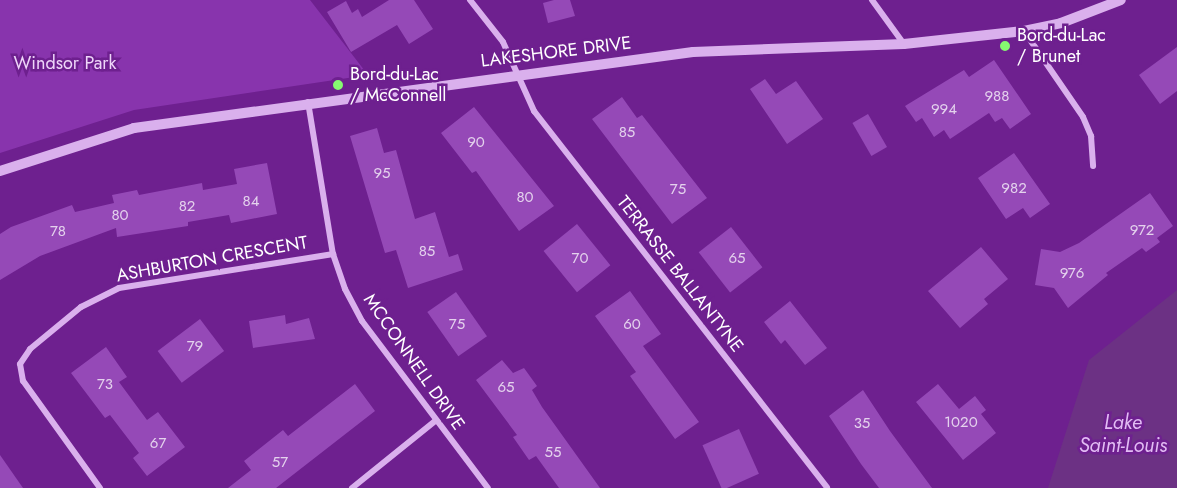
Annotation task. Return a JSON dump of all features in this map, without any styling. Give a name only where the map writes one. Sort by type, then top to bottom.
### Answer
[{"type":"street","name":"TERRASSE BALLANTYNE","points":[[470,0],[503,42],[534,111],[827,488]]},
{"type":"street","points":[[872,0],[904,44]]},
{"type":"street","name":"LAKESHORE DRIVE","points":[[0,171],[134,128],[308,102],[693,52],[904,44],[1024,31],[1061,23],[1121,0]]},
{"type":"street","points":[[1024,31],[1083,117],[1091,136],[1093,166]]},
{"type":"street","name":"MCCONNELL DRIVE","points":[[308,102],[333,254],[362,321],[435,421],[488,488]]},
{"type":"street","name":"ASHBURTON CRESCENT","points":[[100,488],[23,381],[20,363],[30,349],[81,307],[119,288],[333,254]]},
{"type":"street","points":[[352,488],[435,421]]},
{"type":"green space","name":"Windsor Park","points":[[0,0],[310,0],[368,75],[134,110],[0,153]]},
{"type":"water","name":"Lake Saint-Louis","points":[[1177,290],[1177,488],[1048,488],[1089,360]]},
{"type":"building","points":[[389,0],[414,0],[433,29],[409,44],[397,25],[351,52],[327,12],[346,1],[352,13],[358,9],[362,17]]},
{"type":"building","points":[[570,0],[575,16],[548,23],[543,3]]},
{"type":"building","points":[[1177,47],[1177,91],[1160,104],[1139,75]]},
{"type":"building","points":[[994,60],[1031,114],[1010,129],[1002,118],[995,122],[989,113],[950,139],[944,130],[934,137],[922,118],[916,122],[905,106],[964,70],[969,77]]},
{"type":"building","points":[[765,79],[776,94],[796,81],[823,119],[787,144],[750,89]]},
{"type":"building","points":[[622,97],[637,118],[642,115],[707,198],[672,224],[592,119]]},
{"type":"building","points":[[474,107],[554,206],[519,231],[476,171],[472,173],[441,133]]},
{"type":"building","points":[[868,114],[887,147],[871,156],[852,123]]},
{"type":"building","points":[[377,128],[384,153],[396,150],[415,219],[435,212],[449,257],[458,254],[463,270],[408,288],[396,250],[385,253],[350,136]]},
{"type":"building","points":[[1014,153],[1050,204],[1030,218],[1023,208],[1006,219],[978,178]]},
{"type":"building","points":[[267,163],[277,214],[231,223],[229,215],[188,222],[188,226],[117,237],[116,228],[40,256],[0,280],[0,234],[11,227],[72,205],[75,212],[114,203],[112,195],[137,190],[139,195],[202,183],[203,190],[237,184],[234,169]]},
{"type":"building","points":[[1150,193],[1173,226],[1157,238],[1160,242],[1146,252],[1142,248],[1106,273],[1108,275],[1068,308],[1054,288],[1035,285],[1041,249],[1060,252],[1079,243]]},
{"type":"building","points":[[577,224],[610,265],[577,292],[544,251]]},
{"type":"building","points":[[731,227],[762,267],[730,292],[699,252]]},
{"type":"building","points":[[981,247],[1008,279],[984,299],[988,304],[960,328],[928,291]]},
{"type":"building","points":[[630,291],[661,334],[643,346],[699,422],[675,439],[630,376],[636,372],[595,316]]},
{"type":"building","points":[[456,292],[487,336],[458,356],[427,312]]},
{"type":"building","points":[[790,301],[827,348],[805,365],[785,340],[781,344],[764,322]]},
{"type":"building","points":[[285,315],[286,324],[309,318],[315,339],[253,348],[249,321]]},
{"type":"building","points":[[200,319],[224,351],[182,383],[158,351]]},
{"type":"building","points":[[106,347],[127,377],[119,382],[147,420],[158,412],[185,447],[147,476],[133,458],[139,453],[110,415],[105,418],[71,373]]},
{"type":"building","points":[[502,360],[513,373],[524,368],[537,386],[532,390],[542,407],[600,488],[559,488],[536,456],[529,460],[513,437],[517,435],[476,380]]},
{"type":"building","points":[[355,384],[375,411],[276,488],[228,488],[251,470],[244,461],[283,430],[288,436]]},
{"type":"building","points":[[938,384],[959,409],[975,396],[986,410],[981,414],[996,433],[963,460],[916,402]]},
{"type":"building","points":[[863,390],[932,488],[879,488],[861,464],[829,416]]},
{"type":"building","points":[[739,429],[759,474],[727,488],[721,488],[702,445]]},
{"type":"building","points":[[0,455],[23,488],[0,488]]},
{"type":"place","name":"Bord-du-Lac / Brunet","points":[[1005,46]]},
{"type":"place","name":"Bord-du-Lac / McConnell","points":[[338,85]]}]
